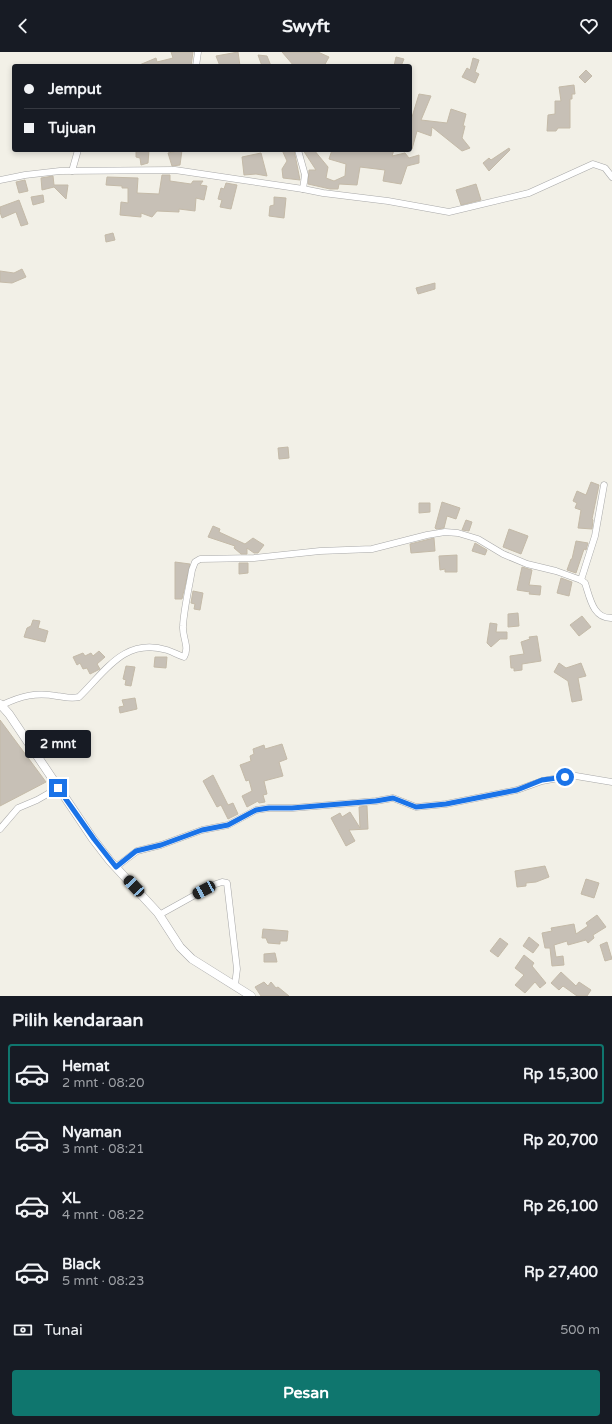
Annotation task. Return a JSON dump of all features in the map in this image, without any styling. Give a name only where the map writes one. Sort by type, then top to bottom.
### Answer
[{"type":"street","points":[[196,64],[198,52]]},
{"type":"street","points":[[72,171],[77,152]]},
{"type":"street","points":[[299,152],[305,175],[303,189]]},
{"type":"street","points":[[0,180],[25,175],[72,171],[175,170],[303,189],[322,194],[388,201],[449,212],[529,193],[593,164],[605,168],[612,177]]},
{"type":"street","points":[[581,580],[595,536],[604,485]]},
{"type":"street","points":[[251,996],[192,958],[180,948],[159,915],[116,867],[94,839],[1,705],[19,697],[35,694],[66,698],[79,697],[117,657],[139,649],[159,648],[184,657],[186,653],[186,642],[182,628],[192,570],[195,562],[200,559],[254,558],[320,551],[372,549],[439,533],[458,533],[478,539],[503,554],[527,564],[556,571],[581,580],[585,583],[597,613],[605,618],[612,618]]},
{"type":"street","points":[[116,867],[136,851],[161,845],[202,830],[228,825],[256,810],[376,801],[386,798],[393,798],[416,807],[446,804],[517,790],[542,780],[553,778],[576,776],[612,782]]},
{"type":"street","points":[[0,829],[18,808],[37,800],[58,788]]},
{"type":"street","points":[[159,915],[213,885],[222,882],[227,884],[237,969],[235,985]]},
{"type":"building","points":[[171,52],[193,52],[191,64],[142,64],[156,58],[157,62],[173,58]]},
{"type":"building","points":[[238,52],[240,64],[219,64],[216,56]]},
{"type":"building","points":[[282,52],[318,52],[329,57],[325,64],[292,64]]},
{"type":"building","points":[[258,55],[267,56],[270,64],[261,64]]},
{"type":"building","points":[[396,57],[404,59],[402,64],[394,64]]},
{"type":"building","points":[[473,58],[479,60],[475,72],[479,74],[475,83],[462,77],[467,68],[470,70]]},
{"type":"building","points":[[586,70],[592,76],[585,83],[579,77]]},
{"type":"building","points":[[574,85],[575,94],[572,94],[572,99],[570,99],[570,128],[558,128],[556,131],[547,131],[548,115],[555,114],[555,101],[561,101],[559,87]]},
{"type":"building","points":[[419,94],[431,96],[421,120],[447,123],[451,109],[466,114],[462,138],[470,148],[462,151],[432,127],[431,136],[417,131],[412,149],[412,117]]},
{"type":"building","points":[[509,148],[510,150],[489,171],[483,163],[489,158],[491,160]]},
{"type":"building","points":[[136,152],[149,152],[148,163],[141,165],[140,158],[136,157]]},
{"type":"building","points":[[182,152],[180,165],[172,166],[168,153]]},
{"type":"building","points":[[283,152],[294,152],[300,180],[283,178],[282,169],[287,161]]},
{"type":"building","points":[[304,152],[316,152],[328,167],[326,178],[334,181],[345,176],[346,164],[329,159],[331,152],[393,152],[392,156],[405,153],[409,158],[419,155],[419,163],[407,166],[401,184],[383,181],[385,170],[360,167],[357,185],[339,184],[338,189],[330,189],[308,184],[309,170],[316,170]]},
{"type":"building","points":[[261,153],[267,176],[256,174],[244,175],[242,157]]},
{"type":"building","points":[[162,175],[170,175],[170,181],[191,184],[193,181],[203,181],[200,185],[207,186],[204,200],[196,198],[195,211],[179,209],[179,212],[157,211],[152,217],[141,213],[141,217],[120,215],[121,202],[128,203],[128,188],[106,185],[107,177],[138,178],[137,193],[159,194]]},
{"type":"building","points":[[53,176],[54,185],[68,185],[66,199],[54,187],[42,190],[41,178]]},
{"type":"building","points":[[25,180],[28,191],[19,193],[16,182]]},
{"type":"building","points":[[226,183],[237,185],[231,209],[220,207],[222,200],[218,199],[221,188],[224,189]]},
{"type":"building","points":[[476,184],[481,200],[461,205],[456,190]]},
{"type":"building","points":[[43,195],[44,202],[33,205],[31,197]]},
{"type":"building","points":[[274,197],[286,198],[284,218],[269,216],[270,206],[274,205]]},
{"type":"building","points":[[19,200],[28,224],[21,226],[16,212],[2,218],[0,212],[0,207]]},
{"type":"building","points":[[113,233],[115,240],[106,242],[105,235]]},
{"type":"building","points":[[22,269],[26,277],[12,283],[0,282],[0,271],[14,273]]},
{"type":"building","points":[[435,283],[435,289],[418,294],[416,288]]},
{"type":"building","points":[[288,447],[289,458],[279,459],[278,448]]},
{"type":"building","points":[[591,482],[599,485],[592,519],[592,529],[578,528],[581,510],[575,508],[577,503],[573,501],[577,491],[586,495]]},
{"type":"building","points":[[442,502],[460,508],[456,519],[447,516],[444,528],[436,529],[435,528]]},
{"type":"building","points":[[419,503],[430,503],[430,512],[419,513]]},
{"type":"building","points":[[466,520],[472,522],[469,531],[462,530]]},
{"type":"building","points":[[213,526],[220,529],[219,532],[245,544],[253,538],[264,545],[258,553],[254,553],[247,548],[247,554],[241,554],[234,548],[235,546],[208,537]]},
{"type":"building","points":[[509,529],[528,536],[521,554],[503,547]]},
{"type":"building","points":[[434,538],[435,551],[411,553],[410,544]]},
{"type":"building","points":[[576,541],[588,543],[586,550],[584,549],[576,573],[567,570],[572,559]]},
{"type":"building","points":[[475,543],[487,550],[485,555],[472,551]]},
{"type":"building","points":[[457,555],[457,572],[445,572],[445,569],[440,570],[439,556]]},
{"type":"building","points":[[175,562],[190,564],[182,599],[175,599]]},
{"type":"building","points":[[239,563],[248,563],[248,573],[239,574]]},
{"type":"building","points":[[522,567],[532,570],[529,585],[541,586],[540,595],[529,594],[530,592],[517,590]]},
{"type":"building","points":[[561,578],[572,582],[569,596],[557,593]]},
{"type":"building","points":[[193,591],[203,593],[200,610],[194,609],[195,604],[191,603]]},
{"type":"building","points":[[518,613],[519,626],[508,627],[508,614]]},
{"type":"building","points":[[582,616],[591,627],[579,636],[570,625]]},
{"type":"building","points":[[33,620],[40,621],[38,628],[48,631],[45,642],[24,637],[27,628],[31,626]]},
{"type":"building","points":[[490,623],[497,624],[496,632],[507,632],[507,639],[500,639],[491,647],[487,643]]},
{"type":"building","points":[[537,636],[541,661],[522,664],[522,670],[514,671],[514,668],[511,668],[510,656],[524,654],[521,642],[530,639],[529,637]]},
{"type":"building","points":[[99,651],[105,657],[97,664],[100,669],[90,674],[87,668],[83,669],[80,663],[77,665],[73,657],[83,653],[85,656],[91,653],[93,656]]},
{"type":"building","points":[[155,657],[167,657],[166,668],[154,667]]},
{"type":"building","points":[[559,663],[566,668],[581,663],[586,676],[578,678],[582,700],[572,702],[568,681],[554,672]]},
{"type":"building","points":[[126,666],[135,667],[131,686],[125,685],[126,680],[123,679]]},
{"type":"building","points":[[135,698],[137,709],[120,713],[119,707],[124,706],[122,700]]},
{"type":"building","points":[[0,720],[46,782],[0,806]]},
{"type":"building","points":[[282,744],[287,759],[279,762],[283,776],[264,781],[267,794],[263,795],[265,802],[259,803],[258,801],[247,807],[242,796],[252,791],[249,780],[246,781],[240,765],[251,761],[250,756],[254,754],[253,749],[264,745],[265,749]]},
{"type":"building","points":[[213,775],[228,805],[233,803],[238,814],[228,819],[221,805],[217,807],[203,781]]},
{"type":"building","points":[[367,806],[368,829],[349,830],[355,841],[346,846],[331,818],[340,813],[342,817],[350,812],[360,828],[359,807]]},
{"type":"building","points":[[545,866],[549,877],[536,882],[526,883],[526,886],[517,887],[515,871]]},
{"type":"building","points":[[586,879],[599,883],[594,898],[581,894]]},
{"type":"building","points":[[597,915],[606,927],[593,935],[594,938],[588,943],[586,940],[568,945],[567,941],[554,945],[556,957],[563,956],[564,965],[552,966],[550,948],[545,948],[542,933],[552,931],[551,928],[574,924],[576,934],[588,926],[586,923]]},
{"type":"building","points":[[263,929],[288,931],[287,941],[280,941],[280,944],[268,943],[266,938],[262,938]]},
{"type":"building","points":[[529,937],[539,945],[533,953],[523,946]]},
{"type":"building","points":[[500,938],[508,944],[498,957],[490,951]]},
{"type":"building","points":[[607,942],[612,959],[605,961],[600,945]]},
{"type":"building","points":[[275,953],[277,962],[264,962],[264,954]]},
{"type":"building","points":[[524,955],[534,963],[532,966],[546,983],[540,988],[535,982],[525,993],[515,985],[524,975],[515,968]]},
{"type":"building","points":[[561,972],[576,986],[579,982],[591,990],[587,996],[577,996],[563,986],[559,990],[551,983]]},
{"type":"building","points":[[264,982],[268,986],[271,982],[276,988],[278,987],[289,996],[261,996],[255,987]]},
{"type":"route","points":[[58,788],[116,867],[136,851],[161,845],[202,830],[228,825],[256,810],[376,801],[386,798],[393,798],[416,807],[446,804],[512,792],[542,780],[565,777]]}]
